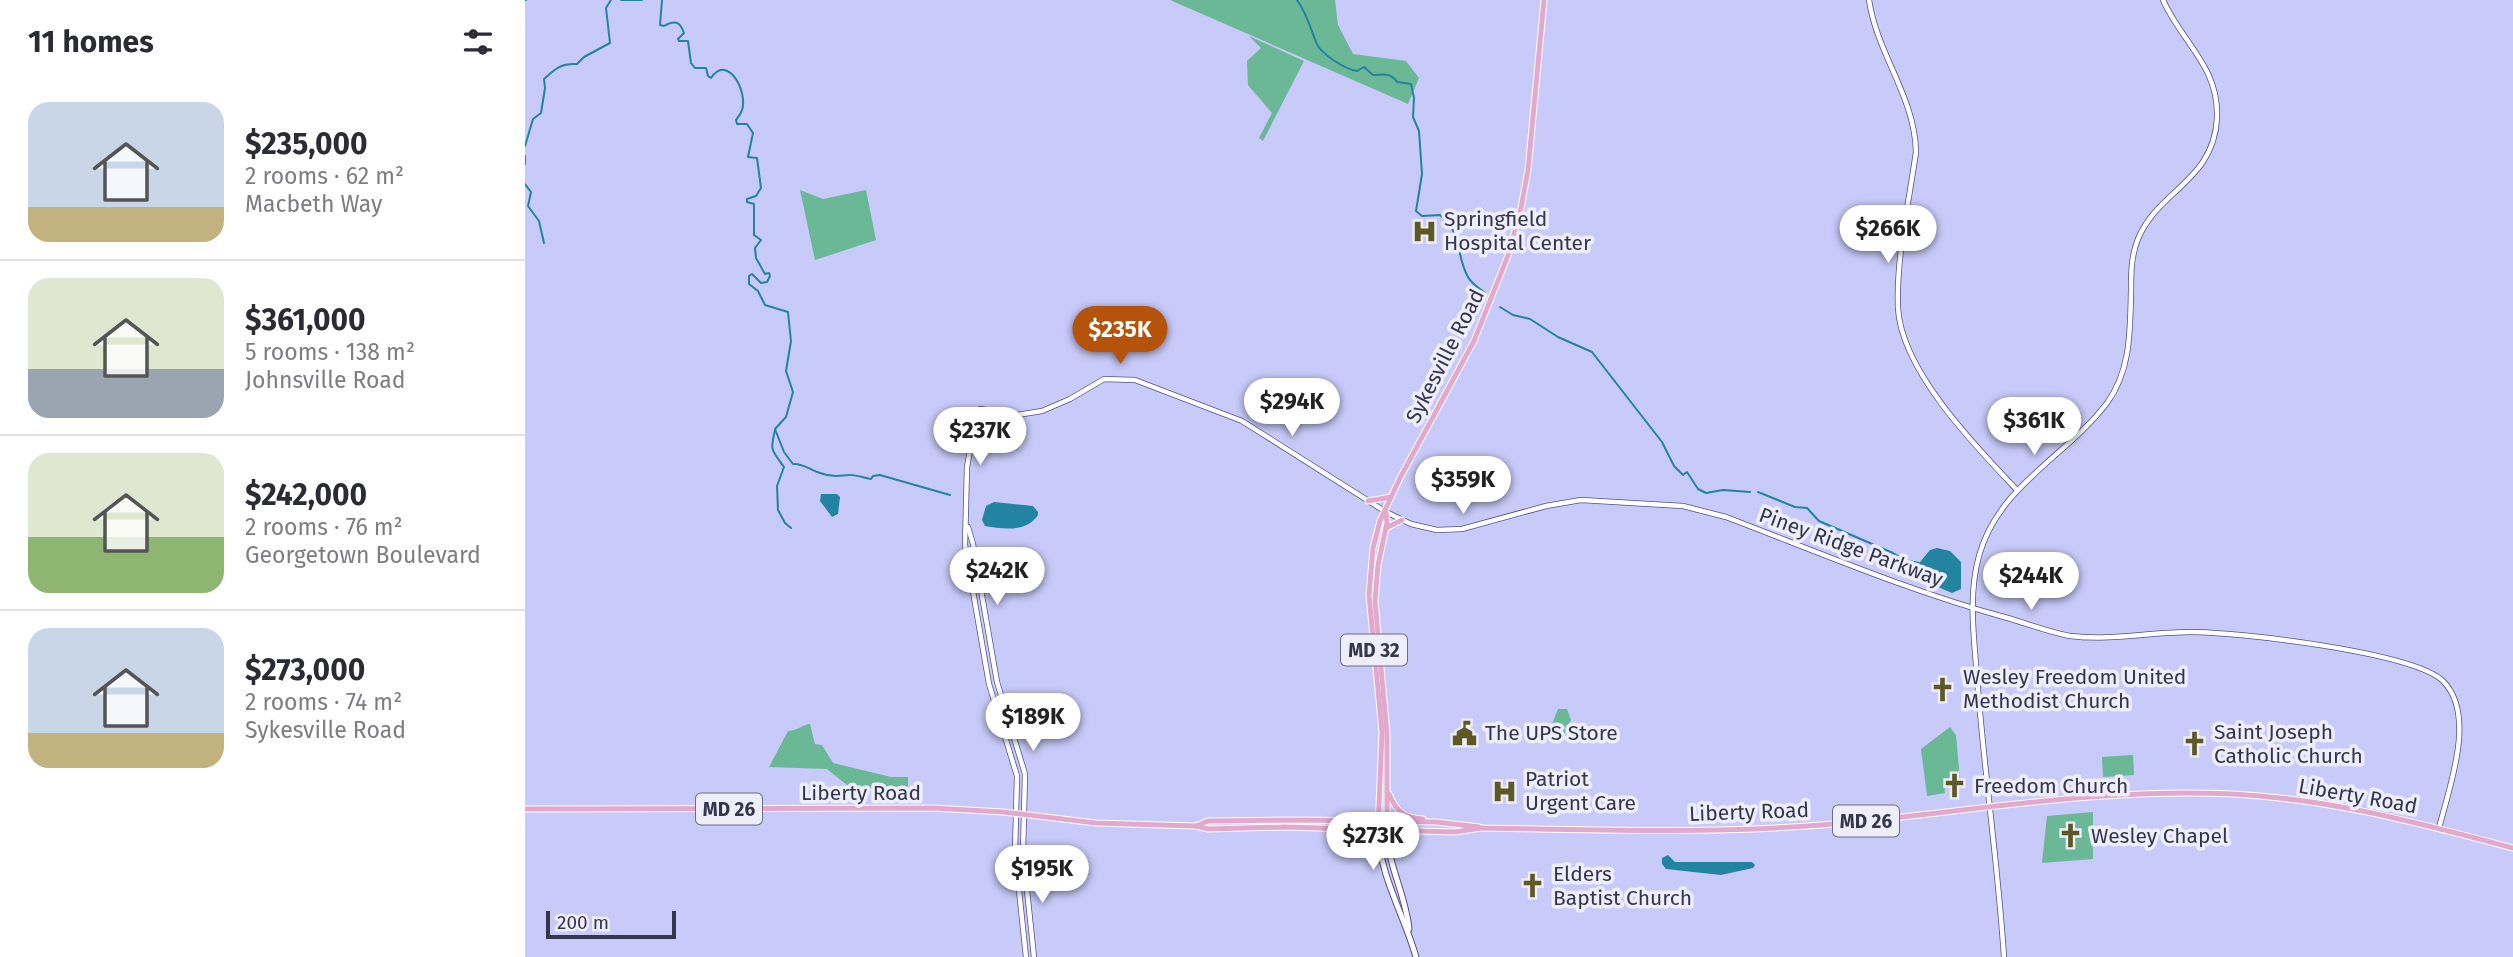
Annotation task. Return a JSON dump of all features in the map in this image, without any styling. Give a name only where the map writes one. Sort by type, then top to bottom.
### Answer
[{"type":"main road","name":"Sykesville Road","points":[[1416,957],[1380,850],[1378,821],[1381,724],[1369,587],[1380,521],[1412,453],[1482,326],[1509,253],[1528,170],[1544,0]]},
{"type":"main road","points":[[1368,501],[1391,497]]},
{"type":"main road","name":"Sykesville Road","points":[[1386,512],[1375,601],[1386,712],[1387,830],[1389,854],[1408,915],[1409,935]]},
{"type":"main road","points":[[1386,528],[1402,520]]},
{"type":"main road","points":[[1387,791],[1394,806],[1401,813],[1410,818],[1436,822]]},
{"type":"main road","name":"Liberty Road","points":[[1196,825],[1208,821],[1387,821],[1436,822],[1482,828],[1740,830],[1863,821],[2126,794],[2223,794],[2335,805],[2378,813],[2513,848]]},
{"type":"main road","name":"Liberty Road","points":[[525,809],[933,808],[1017,813],[1096,823],[1196,825],[1208,829],[1285,827],[1454,832],[1482,828]]},
{"type":"main road","points":[[1352,830],[1369,838],[1380,850]]},
{"type":"main road","points":[[1389,854],[1394,838],[1413,831]]},
{"type":"street","points":[[1869,0],[1873,21],[1910,110],[1916,136],[1899,287],[1898,310],[1903,332],[1921,371],[1950,416],[2017,490]]},
{"type":"street","points":[[2004,957],[1988,808],[1972,608],[1976,567],[1992,522],[2017,490],[2097,414],[2117,385],[2129,345],[2131,270],[2138,238],[2153,214],[2202,164],[2213,137],[2217,119],[2212,80],[2162,0]]},
{"type":"street","name":"Piney Ridge Parkway","points":[[966,523],[967,467],[980,409],[1017,415],[1042,411],[1070,399],[1104,379],[1135,380],[1242,421],[1386,512],[1402,520],[1437,530],[1462,529],[1567,501],[1600,500],[1683,506],[1725,517],[1972,608],[2070,636],[2100,638],[2170,633],[2221,634],[2308,643],[2426,670],[2447,686],[2455,699],[2460,718],[2452,772],[2439,828]]},
{"type":"street","points":[[966,523],[965,545],[989,684],[1015,767],[1015,852],[1026,957]]},
{"type":"street","points":[[966,523],[973,544],[997,682],[1023,765],[1023,852],[1034,957]]},
{"type":"green space","points":[[1170,0],[1335,0],[1338,25],[1353,54],[1406,61],[1419,78],[1408,104]]},
{"type":"green space","points":[[1249,36],[1304,61],[1263,141],[1259,138],[1272,113],[1248,85],[1247,61],[1261,48]]},
{"type":"green space","points":[[800,190],[823,199],[866,190],[876,240],[815,260]]},
{"type":"green space","points":[[1558,709],[1567,709],[1571,720],[1563,737],[1550,729]]},
{"type":"green space","points":[[810,724],[815,744],[822,745],[833,763],[891,777],[908,777],[908,790],[904,792],[847,785],[827,769],[769,767],[788,731]]},
{"type":"green space","points":[[1950,727],[1956,735],[1960,780],[1944,782],[1945,793],[1927,796],[1921,749]]},
{"type":"green space","points":[[2133,755],[2134,775],[2103,777],[2102,757]]},
{"type":"green space","points":[[2093,812],[2093,859],[2042,863],[2047,816]]},
{"type":"water","points":[[821,494],[837,494],[840,497],[838,514],[832,517],[820,501]]},
{"type":"water","points":[[994,502],[1033,506],[1038,515],[1021,527],[1007,529],[985,526],[982,520],[986,506]]},
{"type":"water","points":[[1937,548],[1950,551],[1961,562],[1961,589],[1952,593],[1912,576],[1911,573],[1930,550]]},
{"type":"water","points":[[1668,855],[1675,862],[1752,862],[1755,865],[1753,868],[1721,875],[1666,869],[1662,858]]},
{"type":"waterway","points":[[525,146],[533,119],[541,113],[544,79],[559,67],[577,64],[584,57],[610,43],[606,8],[611,0]]},
{"type":"waterway","points":[[621,0],[642,0]]},
{"type":"waterway","points":[[662,0],[660,25],[674,22],[681,26],[684,33],[678,39],[688,41],[691,63],[695,68],[706,68],[711,78],[717,71],[724,70],[735,78],[743,102],[737,124],[747,124],[753,133],[748,157],[757,158],[761,188],[756,196],[747,199],[747,202],[754,204],[754,235],[761,240],[755,248],[756,258],[765,274],[769,273],[770,276],[767,282],[761,283],[752,274],[749,276],[749,284],[758,291],[765,305],[788,312],[791,341],[786,371],[793,392],[786,417],[775,429],[784,452],[793,464],[816,472],[871,479],[880,475],[950,495]]},
{"type":"waterway","points":[[1297,0],[1318,47],[1328,56],[1352,70],[1357,71],[1364,67],[1373,75],[1387,75],[1397,82],[1411,84],[1414,98],[1413,117],[1419,131],[1422,174],[1416,211],[1422,216],[1440,215],[1448,222],[1456,237],[1468,277],[1485,293]]},
{"type":"waterway","points":[[525,156],[525,164]]},
{"type":"waterway","points":[[525,184],[531,192],[528,206],[539,221],[544,243]]},
{"type":"waterway","points":[[1500,307],[1513,315],[1530,319],[1558,337],[1592,352],[1662,442],[1674,466],[1683,475],[1687,472],[1698,489],[1706,493],[1723,490],[1750,492]]},
{"type":"waterway","points":[[775,430],[773,450],[784,467],[777,486],[778,510],[791,528]]},
{"type":"waterway","points":[[1758,492],[1795,507],[1807,508],[1819,521],[1904,560],[1919,563]]},
{"type":"place","name":"Springfield Hospital Center","points":[[1424,231]]},
{"type":"place","name":"Wesley Freedom United Methodist Church","points":[[1943,689]]},
{"type":"place","name":"The UPS Store","points":[[1465,733]]},
{"type":"place","name":"Saint Joseph Catholic Church","points":[[2194,744]]},
{"type":"place","name":"Freedom Church","points":[[1954,786]]},
{"type":"place","name":"Patriot Urgent Care","points":[[1505,791]]},
{"type":"place","name":"Wesley Chapel","points":[[2071,836]]},
{"type":"place","name":"Elders Baptist Church","points":[[1533,886]]}]
